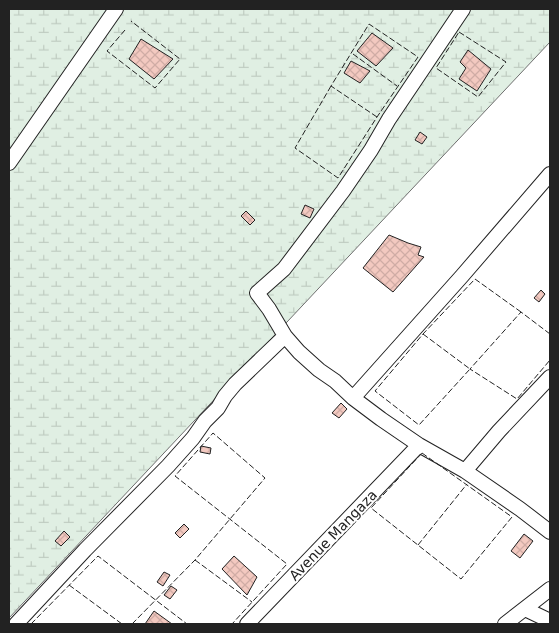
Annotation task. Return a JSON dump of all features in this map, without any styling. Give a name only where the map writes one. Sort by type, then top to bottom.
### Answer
[{"type":"street","points":[[9,163],[116,9]]},
{"type":"street","points":[[463,9],[344,191],[284,269],[257,293],[285,336],[299,352],[353,398],[419,445],[465,471],[550,532]]},
{"type":"street","points":[[353,398],[550,174]]},
{"type":"street","points":[[16,624],[168,466],[218,408],[235,384],[285,336]]},
{"type":"street","points":[[465,471],[499,431],[550,377]]},
{"type":"street","name":"Avenue Mangaza","points":[[247,624],[419,445]]},
{"type":"street","points":[[505,624],[550,589]]},
{"type":"street","points":[[525,609],[550,622]]},
{"type":"green space","points":[[9,9],[550,9],[550,42],[9,618]]},
{"type":"building","points":[[372,33],[393,48],[376,66],[357,51]]},
{"type":"building","points":[[141,39],[173,59],[154,79],[129,59]]},
{"type":"building","points":[[468,50],[491,69],[477,91],[459,79],[466,68],[460,62]]},
{"type":"building","points":[[351,61],[370,71],[360,83],[344,73]]},
{"type":"building","points":[[420,132],[427,137],[422,144],[415,140]]},
{"type":"building","points":[[305,205],[314,209],[310,218],[301,214]]},
{"type":"building","points":[[246,211],[255,220],[250,225],[241,216]]},
{"type":"building","points":[[389,235],[421,247],[418,255],[424,257],[393,292],[363,268]]},
{"type":"building","points":[[541,290],[545,294],[539,302],[534,298]]},
{"type":"building","points":[[341,403],[347,409],[339,418],[332,413]]},
{"type":"building","points":[[201,446],[211,448],[210,454],[200,452]]},
{"type":"building","points":[[184,524],[189,529],[180,538],[175,533]]},
{"type":"building","points":[[64,531],[70,537],[61,546],[55,541]]},
{"type":"building","points":[[524,534],[533,541],[520,558],[511,551]]},
{"type":"building","points":[[234,556],[257,577],[247,595],[222,569]]},
{"type":"building","points":[[164,572],[170,575],[163,586],[157,582]]},
{"type":"building","points":[[171,586],[177,590],[170,599],[164,595]]},
{"type":"building","points":[[154,611],[172,624],[145,624]]},
{"type":"fence","points":[[125,30],[107,51],[155,88],[180,59],[131,21]]},
{"type":"fence","points":[[331,86],[295,148],[338,178],[418,57],[369,24],[331,86],[377,117]]},
{"type":"fence","points":[[459,32],[506,62],[478,97],[436,68],[459,32]]},
{"type":"fence","points":[[353,54],[397,86]]},
{"type":"fence","points":[[423,334],[470,369],[419,425],[375,391],[423,334],[475,279],[521,312]]},
{"type":"fence","points":[[550,334],[521,312],[470,369],[517,399],[550,360]]},
{"type":"fence","points":[[132,624],[195,560],[265,478],[213,433],[175,476],[287,564],[232,624]]},
{"type":"fence","points":[[422,453],[512,517],[461,579],[371,508],[422,453]]},
{"type":"fence","points":[[418,545],[467,484]]},
{"type":"fence","points":[[31,624],[98,556],[187,624]]},
{"type":"fence","points":[[195,560],[252,602]]},
{"type":"fence","points":[[69,585],[122,624]]}]
